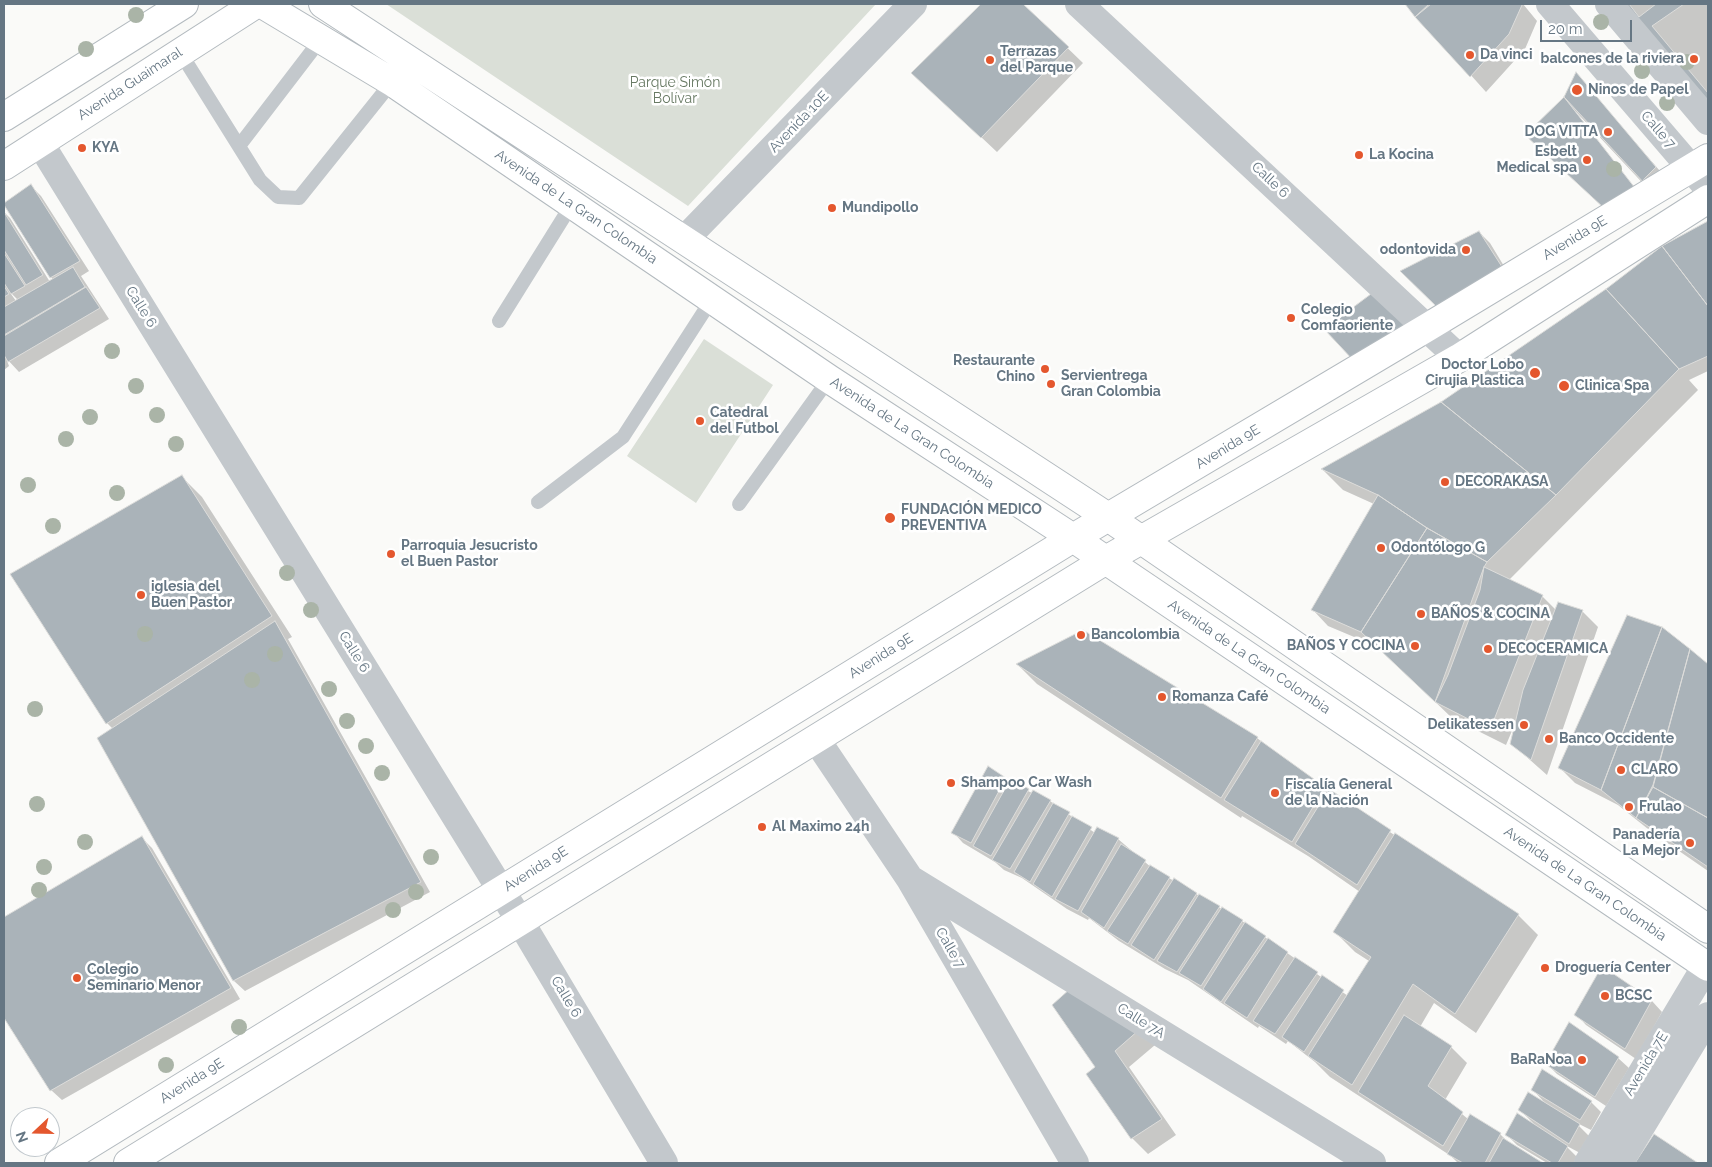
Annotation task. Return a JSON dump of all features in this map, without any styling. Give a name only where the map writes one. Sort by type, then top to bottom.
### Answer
[{"type":"street","points":[[4,117],[184,4]]},
{"type":"street","name":"Avenida Guaimaral","points":[[4,166],[256,4]]},
{"type":"street","name":"Avenida de La Gran Colombia","points":[[262,4],[392,82],[829,379],[1106,560],[1707,967]]},
{"type":"street","points":[[323,4],[1108,517],[1708,928]]},
{"type":"street","name":"Avenida 10E","points":[[684,240],[913,4]]},
{"type":"street","name":"Calle 6","points":[[1079,4],[1428,327],[1459,358]]},
{"type":"street","name":"Calle 7","points":[[1550,4],[1702,172]]},
{"type":"street","points":[[1609,4],[1708,121]]},
{"type":"street","name":"Calle 6","points":[[40,143],[502,890],[664,1163]]},
{"type":"street","name":"Avenida 9E","points":[[59,1163],[1073,538],[1428,327],[1702,172]]},
{"type":"street","points":[[128,1163],[1106,560],[1459,358],[1708,199]]},
{"type":"street","name":"Calle 7","points":[[816,739],[910,880],[1075,1163]]},
{"type":"street","name":"Calle 7A","points":[[910,880],[1372,1163]]},
{"type":"street","name":"Avenida 7E","points":[[1588,1163],[1707,967]]},
{"type":"street","name":"Avenida 7E","points":[[1619,1163],[1708,1016]]},
{"type":"lane","points":[[239,146],[321,39]]},
{"type":"lane","points":[[180,52],[260,180],[278,197],[300,198],[392,82]]},
{"type":"lane","points":[[499,321],[572,204]]},
{"type":"lane","points":[[538,502],[623,437],[712,299]]},
{"type":"lane","points":[[739,504],[829,379]]},
{"type":"green space","name":"Parque Simón Bolívar","points":[[386,4],[876,4],[688,206]]},
{"type":"green space","name":"Catedral del Futbol","points":[[704,339],[773,385],[696,503],[627,456]]},
{"type":"building","name":"Terrazas del Parque","points":[[981,4],[1023,4],[1069,47],[981,138],[911,73]]},
{"type":"building","points":[[1405,4],[1429,4],[1415,17]]},
{"type":"building","name":"Da vinci","points":[[1431,4],[1522,5],[1509,34],[1470,77],[1415,17]]},
{"type":"building","points":[[1616,4],[1708,4],[1708,123]]},
{"type":"building","points":[[1629,4],[1656,4],[1639,17]]},
{"type":"building","name":"balcones de la riviera","points":[[1684,4],[1708,4],[1708,93],[1652,26]]},
{"type":"building","name":"DOG VITTA","points":[[1576,72],[1656,167],[1635,188],[1564,97]]},
{"type":"building","name":"Esbelt Medical spa","points":[[1564,97],[1645,184],[1605,209],[1525,135]]},
{"type":"building","points":[[31,184],[80,261],[50,278],[4,205],[4,203]]},
{"type":"building","points":[[4,212],[43,275],[26,285],[4,250]]},
{"type":"building","points":[[1708,221],[1708,306],[1662,246]]},
{"type":"building","name":"odontovida","points":[[1479,231],[1504,270],[1439,309],[1400,271]]},
{"type":"building","points":[[1662,246],[1708,306],[1708,356],[1679,369],[1606,289]]},
{"type":"building","points":[[4,253],[25,286],[11,294],[4,283]]},
{"type":"building","points":[[73,267],[85,287],[4,335],[4,307]]},
{"type":"building","points":[[1383,285],[1418,319],[1353,360],[1324,329]]},
{"type":"building","points":[[4,286],[9,294],[4,297]]},
{"type":"building","points":[[86,287],[100,308],[8,362],[4,355],[4,336]]},
{"type":"building","name":"Clinica Spa","points":[[1606,289],[1679,369],[1556,495],[1441,402]]},
{"type":"building","name":"DECORAKASA","points":[[1441,402],[1556,495],[1487,562],[1427,528],[1378,495],[1321,469]]},
{"type":"building","name":"iglesia del Buen Pastor","points":[[182,475],[272,616],[106,724],[10,574]]},
{"type":"building","name":"Odontólogo G","points":[[1378,495],[1427,528],[1361,632],[1311,610]]},
{"type":"building","name":"BAÑOS & COCINA","points":[[1427,528],[1487,562],[1484,567],[1480,590],[1448,675],[1435,702],[1361,632]]},
{"type":"building","name":"DECOCERAMICA","points":[[1484,567],[1543,595],[1490,730],[1435,702]]},
{"type":"building","points":[[1558,602],[1583,610],[1531,760],[1510,744],[1523,690]]},
{"type":"building","points":[[1627,615],[1662,627],[1601,790],[1558,768]]},
{"type":"building","points":[[275,621],[421,882],[233,981],[97,738]]},
{"type":"building","points":[[1662,627],[1690,649],[1653,785],[1636,818],[1601,790]]},
{"type":"building","points":[[1083,630],[1258,737],[1221,798],[1016,664]]},
{"type":"building","points":[[1690,649],[1708,664],[1708,818],[1653,787]]},
{"type":"building","name":"Fiscalía General de la Nación","points":[[1261,741],[1325,787],[1292,842],[1224,800]]},
{"type":"building","points":[[988,766],[1006,778],[971,843],[951,833]]},
{"type":"building","points":[[1011,778],[1029,789],[991,856],[973,846]]},
{"type":"building","name":"Panadería La Mejor","points":[[1653,787],[1708,818],[1708,867],[1636,818]]},
{"type":"building","points":[[1329,789],[1391,830],[1357,885],[1295,844]]},
{"type":"building","points":[[1033,790],[1051,800],[1010,869],[992,860]]},
{"type":"building","points":[[1053,803],[1070,812],[1030,882],[1014,872]]},
{"type":"building","points":[[1072,816],[1092,827],[1052,897],[1033,884]]},
{"type":"building","points":[[1097,827],[1119,838],[1078,911],[1055,899]]},
{"type":"building","points":[[1395,833],[1519,914],[1455,1014],[1413,984],[1352,1085],[1308,1056],[1371,957],[1333,932]]},
{"type":"building","points":[[142,836],[231,988],[50,1091],[4,1018],[4,917]]},
{"type":"building","points":[[1121,844],[1146,860],[1104,928],[1081,912]]},
{"type":"building","points":[[1150,865],[1170,877],[1128,944],[1107,931]]},
{"type":"building","points":[[1174,878],[1197,893],[1154,960],[1131,945]]},
{"type":"building","points":[[1199,894],[1220,906],[1177,972],[1157,961]]},
{"type":"building","points":[[1222,907],[1243,920],[1201,986],[1179,973]]},
{"type":"building","points":[[1245,922],[1266,936],[1221,1002],[1203,989]]},
{"type":"building","points":[[1268,938],[1288,952],[1247,1018],[1224,1003]]},
{"type":"building","points":[[1295,957],[1318,972],[1275,1034],[1253,1021]]},
{"type":"building","points":[[1602,966],[1652,1000],[1625,1049],[1574,1015]]},
{"type":"building","points":[[1322,975],[1344,990],[1304,1052],[1282,1037]]},
{"type":"building","points":[[1071,988],[1140,1029],[1115,1051],[1162,1119],[1131,1139],[1086,1074],[1095,1067],[1052,1005]]},
{"type":"building","points":[[1404,1015],[1452,1046],[1428,1086],[1463,1112],[1443,1146],[1358,1092]]},
{"type":"building","name":"BaRaNoa","points":[[1569,1022],[1619,1057],[1595,1097],[1545,1064]]},
{"type":"building","points":[[1542,1069],[1592,1101],[1580,1120],[1531,1090]]},
{"type":"building","points":[[1528,1092],[1580,1124],[1569,1144],[1518,1110]]},
{"type":"building","points":[[1517,1113],[1568,1146],[1558,1163],[1552,1163],[1505,1135]]},
{"type":"building","points":[[1470,1114],[1501,1133],[1485,1163],[1463,1163],[1447,1154]]},
{"type":"building","points":[[1654,1134],[1698,1163],[1635,1163]]},
{"type":"building","points":[[1503,1138],[1543,1163],[1489,1163]]},
{"type":"place","name":"Da vinci","points":[[1470,55]]},
{"type":"place","name":"balcones de la riviera","points":[[1694,59]]},
{"type":"place","name":"Terrazas del Parque","points":[[990,60]]},
{"type":"place","name":"Ninos de Papel","points":[[1577,90]]},
{"type":"place","name":"DOG VITTA","points":[[1608,132]]},
{"type":"place","name":"KYA","points":[[82,148]]},
{"type":"place","name":"La Kocina","points":[[1359,155]]},
{"type":"place","name":"Esbelt Medical spa","points":[[1587,160]]},
{"type":"place","name":"Mundipollo","points":[[832,208]]},
{"type":"place","name":"odontovida","points":[[1466,250]]},
{"type":"place","name":"Colegio Comfaoriente","points":[[1291,318]]},
{"type":"place","name":"Restaurante Chino","points":[[1045,369]]},
{"type":"place","name":"Doctor Lobo Cirujia Plastica","points":[[1535,373]]},
{"type":"place","name":"Servientrega Gran Colombia","points":[[1051,384]]},
{"type":"place","name":"Clinica Spa","points":[[1564,386]]},
{"type":"place","name":"Catedral del Futbol","points":[[700,421]]},
{"type":"place","name":"DECORAKASA","points":[[1445,482]]},
{"type":"place","name":"FUNDACIÓN MEDICO PREVENTIVA","points":[[890,518]]},
{"type":"place","name":"Odontólogo G","points":[[1381,548]]},
{"type":"place","name":"Parroquia Jesucristo el Buen Pastor","points":[[391,554]]},
{"type":"place","name":"iglesia del Buen Pastor","points":[[141,595]]},
{"type":"place","name":"BAÑOS & COCINA","points":[[1421,614]]},
{"type":"place","name":"Bancolombia","points":[[1081,635]]},
{"type":"place","name":"BAÑOS Y COCINA","points":[[1415,646]]},
{"type":"place","name":"DECOCERAMICA","points":[[1488,649]]},
{"type":"place","name":"Romanza Café","points":[[1162,697]]},
{"type":"place","name":"Delikatessen","points":[[1524,725]]},
{"type":"place","name":"Banco Occidente","points":[[1549,739]]},
{"type":"place","name":"CLARO","points":[[1621,770]]},
{"type":"place","name":"Shampoo Car Wash","points":[[951,783]]},
{"type":"place","name":"Fiscalía General de la Nación","points":[[1275,793]]},
{"type":"place","name":"Frulao","points":[[1629,807]]},
{"type":"place","name":"Al Maximo 24h","points":[[762,827]]},
{"type":"place","name":"Panadería La Mejor","points":[[1690,843]]},
{"type":"place","name":"Droguería Center","points":[[1545,968]]},
{"type":"place","name":"Colegio Seminario Menor","points":[[77,978]]},
{"type":"place","name":"BCSC","points":[[1605,996]]},
{"type":"place","name":"BaRaNoa","points":[[1582,1060]]}]
